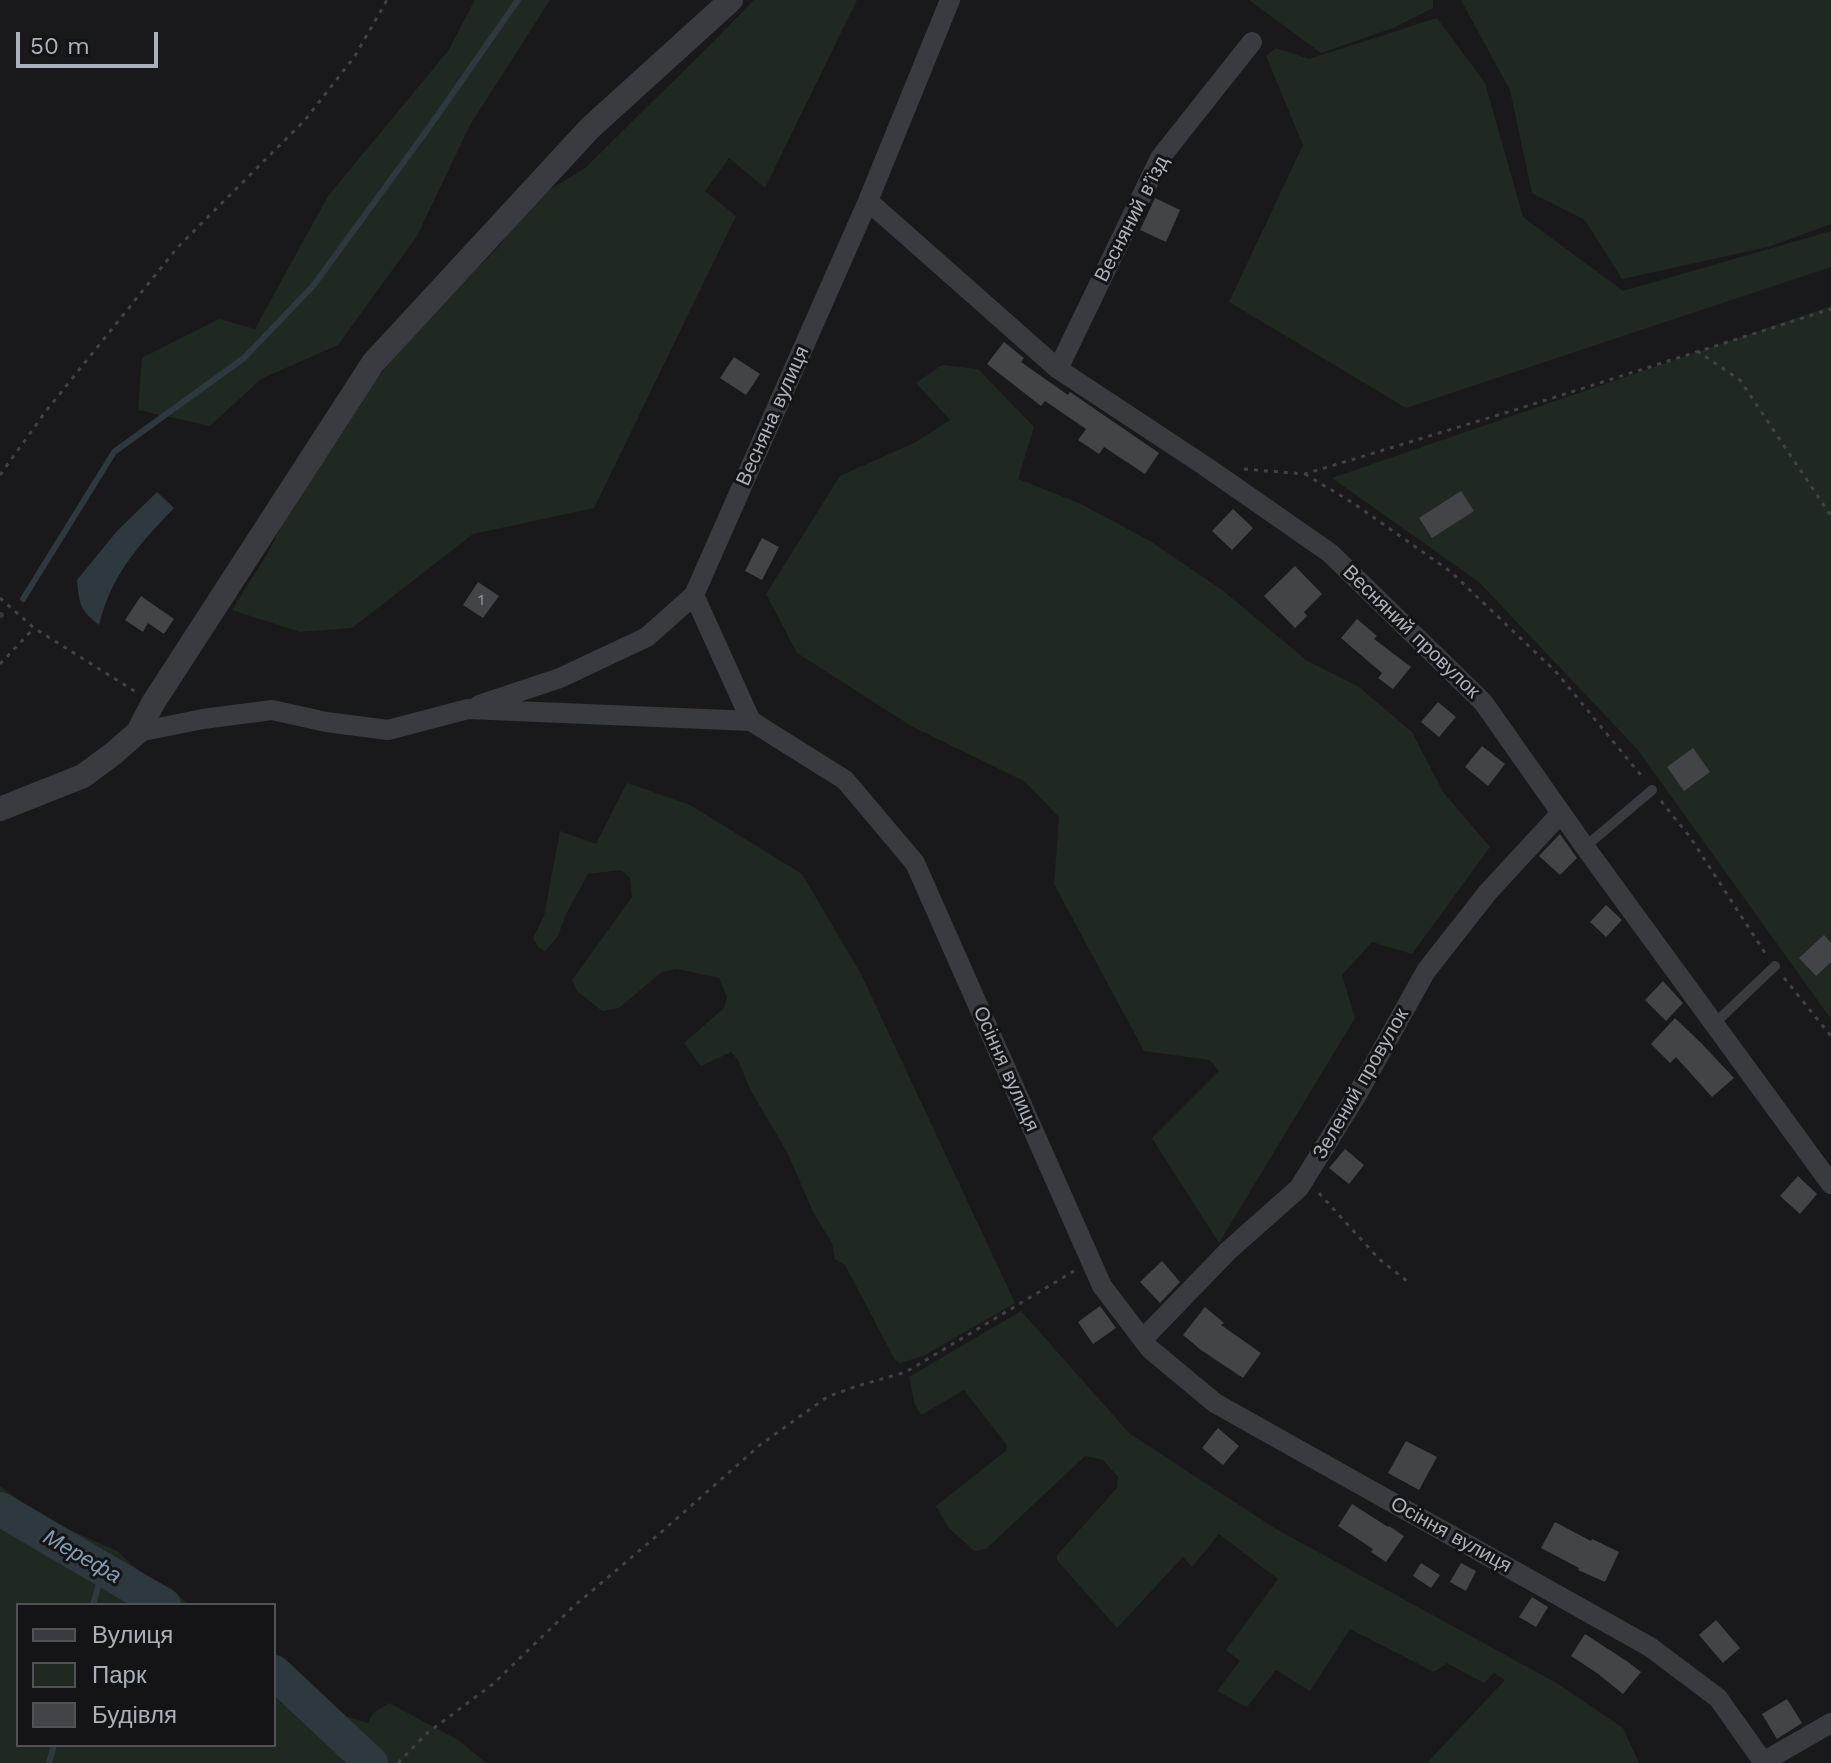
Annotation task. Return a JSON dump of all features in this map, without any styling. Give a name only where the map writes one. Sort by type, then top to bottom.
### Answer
[{"type":"street","points":[[0,809],[83,776],[138,732],[153,703],[373,363],[590,128],[731,0]]},
{"type":"street","name":"Весняна вулиця","points":[[468,709],[560,678],[647,637],[694,595],[868,201],[950,0]]},
{"type":"street","name":"Весняний в’їзд","points":[[1058,369],[1160,158],[1252,42]]},
{"type":"street","name":"Весняний провулок","points":[[868,201],[1058,369],[1330,553],[1483,702],[1831,1184]]},
{"type":"street","points":[[694,595],[751,721]]},
{"type":"street","name":"Осіння вулиця","points":[[138,732],[272,710],[326,722],[388,730],[468,709],[751,721],[845,780],[915,863],[1102,1286],[1150,1349],[1215,1403],[1650,1647],[1718,1698],[1764,1762]]},
{"type":"street","name":"Зелений провулок","points":[[1143,1339],[1228,1251],[1299,1188],[1358,1093],[1426,971],[1488,892],[1561,813]]},
{"type":"street","points":[[1764,1762],[1831,1723]]},
{"type":"lane","points":[[1585,847],[1652,790]]},
{"type":"lane","points":[[1714,1024],[1775,966]]},
{"type":"path","points":[[0,475],[46,411],[177,248],[305,120],[355,56],[387,0]]},
{"type":"path","points":[[1205,466],[1305,474],[1831,309]]},
{"type":"path","points":[[1697,351],[1740,380],[1831,516]]},
{"type":"path","points":[[1305,474],[1353,503],[1451,572],[1556,672],[1690,837],[1775,966],[1831,1036]]},
{"type":"path","points":[[0,598],[34,628],[153,703]]},
{"type":"path","points":[[0,664],[34,628]]},
{"type":"path","points":[[1306,1178],[1379,1259],[1407,1281]]},
{"type":"path","points":[[400,1761],[426,1734],[493,1684],[573,1607],[760,1445],[827,1397],[906,1372],[1091,1261]]},
{"type":"green space","points":[[475,0],[550,0],[470,125],[417,236],[338,345],[261,379],[210,426],[138,410],[142,358],[219,319],[255,329],[328,196],[448,51]]},
{"type":"green space","points":[[754,0],[857,0],[765,188],[729,158],[705,191],[736,216],[594,508],[473,534],[352,628],[300,632],[232,610],[269,551],[297,495],[354,407],[409,339],[502,243],[532,200],[584,169]]},
{"type":"green space","points":[[1249,0],[1433,0],[1433,8],[1393,28],[1321,53]]},
{"type":"green space","points":[[1461,0],[1831,0],[1831,224],[1768,247],[1622,279],[1585,220],[1532,193],[1510,90]]},
{"type":"green space","points":[[1437,18],[1485,83],[1523,217],[1623,291],[1831,231],[1831,267],[1406,408],[1229,302],[1303,145],[1266,56],[1276,48],[1309,59]]},
{"type":"green space","points":[[1831,306],[1831,1019],[1638,750],[1479,582],[1332,478]]},
{"type":"green space","points":[[942,365],[978,369],[1034,427],[1018,479],[1081,504],[1150,541],[1222,590],[1306,660],[1359,687],[1412,732],[1443,792],[1490,847],[1412,954],[1372,942],[1342,975],[1355,1018],[1219,1243],[1152,1138],[1219,1071],[1210,1060],[1144,1051],[1054,884],[1059,817],[1024,781],[913,727],[797,653],[766,594],[840,476],[916,442],[950,420],[916,383]]},
{"type":"green space","points":[[627,783],[690,805],[802,874],[861,974],[1015,1303],[923,1356],[900,1363],[895,1360],[845,1265],[835,1259],[832,1243],[814,1214],[787,1152],[751,1091],[738,1060],[731,1052],[701,1066],[684,1043],[724,1008],[727,997],[719,978],[677,969],[662,972],[619,1008],[602,1011],[577,991],[572,980],[632,897],[630,878],[621,870],[588,874],[558,936],[545,951],[538,947],[533,938],[544,916],[560,831],[596,844]]},
{"type":"green space","points":[[1021,1311],[1130,1434],[1276,1529],[1558,1684],[1623,1728],[1639,1763],[1427,1763],[1505,1680],[1494,1673],[1484,1683],[1447,1663],[1434,1672],[1350,1629],[1310,1691],[1276,1670],[1247,1707],[1217,1691],[1240,1661],[1226,1650],[1278,1579],[1219,1534],[1192,1567],[1183,1557],[1117,1628],[1057,1560],[1057,1555],[1117,1488],[1118,1477],[1103,1460],[1085,1456],[986,1549],[974,1551],[948,1527],[936,1506],[1007,1450],[1006,1444],[964,1390],[921,1415],[915,1405],[909,1377]]},
{"type":"green space","points":[[0,1486],[45,1519],[117,1551],[141,1573],[172,1589],[187,1603],[16,1603],[16,1747],[276,1747],[276,1667],[327,1711],[368,1723],[373,1713],[389,1703],[458,1740],[486,1763],[0,1763]]},
{"type":"shaded area","points":[[157,492],[174,508],[138,548],[119,575],[99,625],[82,606],[77,580],[117,531]]},
{"type":"building","points":[[1155,198],[1180,210],[1166,242],[1140,230]]},
{"type":"building","points":[[1004,342],[1024,358],[1021,362],[1159,453],[1145,474],[1104,447],[1099,454],[1078,440],[1086,429],[1045,401],[1041,406],[987,364]]},
{"type":"building","points":[[734,357],[760,374],[746,395],[720,378]]},
{"type":"building","points":[[1461,491],[1474,511],[1432,538],[1419,518]]},
{"type":"building","points":[[1233,509],[1253,528],[1232,550],[1212,531]]},
{"type":"building","points":[[762,538],[779,547],[762,580],[745,571]]},
{"type":"building","points":[[1295,566],[1322,594],[1304,612],[1307,616],[1295,628],[1264,596]]},
{"type":"building","points":[[478,582],[499,596],[483,618],[463,605]]},
{"type":"building","points":[[141,596],[174,619],[164,634],[148,623],[143,632],[125,620]]},
{"type":"building","points":[[1357,619],[1377,636],[1374,639],[1411,667],[1393,689],[1378,678],[1382,673],[1341,638]]},
{"type":"building","points":[[1438,702],[1456,717],[1439,737],[1421,722]]},
{"type":"building","points":[[1482,746],[1505,764],[1488,786],[1465,767]]},
{"type":"building","points":[[1693,748],[1710,772],[1684,791],[1667,767]]},
{"type":"building","points":[[1560,834],[1577,858],[1560,875],[1539,856]]},
{"type":"building","points":[[1606,905],[1622,920],[1606,937],[1590,922]]},
{"type":"building","points":[[1824,935],[1831,943],[1831,962],[1816,976],[1799,958]]},
{"type":"building","points":[[1663,981],[1683,1003],[1666,1021],[1645,1000]]},
{"type":"building","points":[[1675,1018],[1734,1078],[1712,1097],[1676,1057],[1670,1063],[1651,1044]]},
{"type":"building","points":[[1345,1149],[1364,1165],[1349,1184],[1329,1168]]},
{"type":"building","points":[[1798,1176],[1817,1194],[1800,1214],[1780,1196]]},
{"type":"building","points":[[1162,1261],[1180,1282],[1160,1303],[1140,1282]]},
{"type":"building","points":[[1100,1306],[1116,1328],[1093,1344],[1078,1322]]},
{"type":"building","points":[[1205,1307],[1224,1323],[1221,1325],[1261,1353],[1243,1378],[1183,1335]]},
{"type":"building","points":[[1218,1428],[1239,1446],[1223,1465],[1202,1448]]},
{"type":"building","points":[[1406,1441],[1437,1457],[1419,1490],[1388,1473]]},
{"type":"building","points":[[1352,1504],[1404,1536],[1386,1562],[1371,1552],[1373,1549],[1338,1526]]},
{"type":"building","points":[[1555,1522],[1619,1552],[1605,1582],[1541,1548]]},
{"type":"building","points":[[1421,1563],[1440,1575],[1431,1588],[1413,1576]]},
{"type":"building","points":[[1461,1563],[1476,1571],[1466,1591],[1450,1582]]},
{"type":"building","points":[[1532,1597],[1548,1607],[1536,1627],[1519,1617]]},
{"type":"building","points":[[1716,1620],[1740,1648],[1723,1663],[1699,1635]]},
{"type":"building","points":[[1585,1634],[1641,1672],[1623,1694],[1571,1656]]},
{"type":"building","points":[[1787,1699],[1802,1723],[1777,1739],[1762,1714]]},
{"type":"waterway","points":[[23,599],[114,452],[244,358],[313,286],[518,0]]},
{"type":"waterway","name":"Мерефа","points":[[0,1509],[161,1603]]},
{"type":"waterway","points":[[94,1603],[103,1569]]},
{"type":"waterway","name":"Мерефа","points":[[276,1674],[371,1763]]},
{"type":"waterway","points":[[49,1763],[53,1747]]}]
